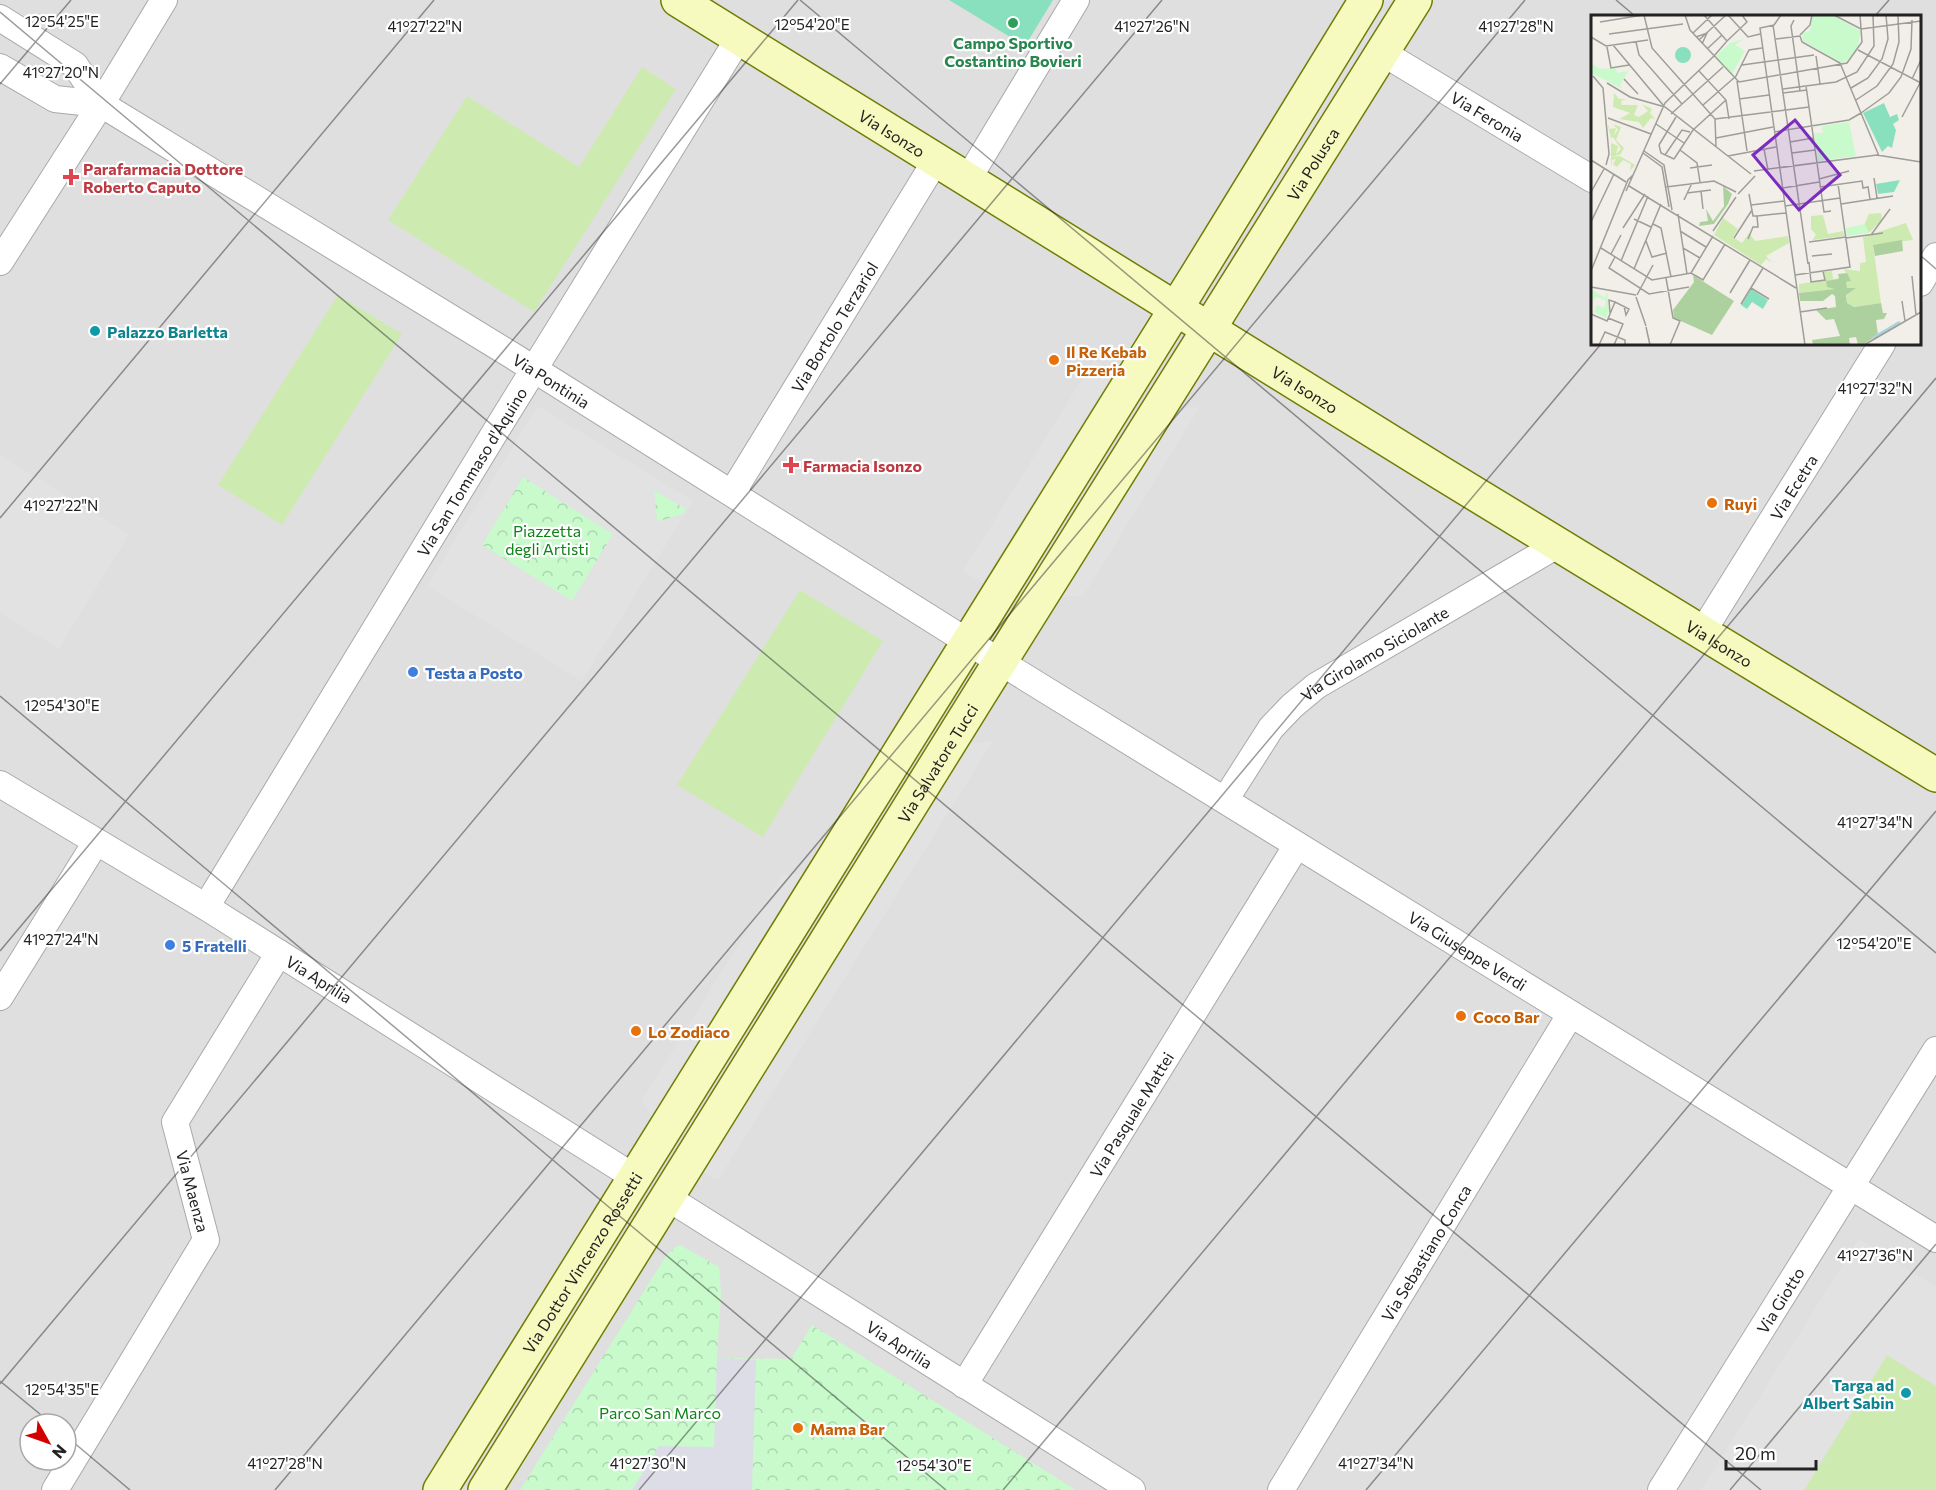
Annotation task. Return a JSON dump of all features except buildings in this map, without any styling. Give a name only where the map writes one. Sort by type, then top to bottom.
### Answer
[{"type":"street","points":[[0,262],[164,0]]},
{"type":"street","name":"Via Isonzo","points":[[678,0],[1176,309],[1936,775]]},
{"type":"street","points":[[968,179],[1076,0]]},
{"type":"street","points":[[634,1177],[1176,309],[1366,0]]},
{"type":"street","name":"Via Polusca","points":[[1210,329],[1415,0]]},
{"type":"street","name":"Via Pontinia","points":[[0,18],[75,65],[101,104],[534,369],[1000,662]]},
{"type":"street","name":"Via San Tommaso d'Aquino","points":[[206,907],[739,38]]},
{"type":"street","name":"Via Feronia","points":[[1383,52],[1591,178]]},
{"type":"street","name":"Via Pontinia","points":[[0,67],[55,99],[101,104]]},
{"type":"street","name":"Via Bortolo Terzariol","points":[[732,493],[936,160]]},
{"type":"street","points":[[1921,281],[1936,256]]},
{"type":"street","name":"Via Salvatore Tucci","points":[[668,1198],[1000,662],[1210,329]]},
{"type":"street","name":"Via Ecetra","points":[[1703,631],[1876,346]]},
{"type":"street","name":"Via Girolamo Siciolante","points":[[1224,800],[1271,728],[1316,686],[1559,544]]},
{"type":"street","name":"Via Giuseppe Verdi","points":[[1000,662],[1936,1239]]},
{"type":"street","name":"Via Aprilia","points":[[0,784],[206,907],[634,1177]]},
{"type":"street","points":[[0,997],[96,842]]},
{"type":"street","name":"Via Pasquale Mattei","points":[[964,1385],[1297,845]]},
{"type":"street","name":"Via Maenza","points":[[55,1490],[206,1240],[174,1122],[279,953]]},
{"type":"street","name":"Via Sebastiano Conca","points":[[1281,1490],[1570,1015]]},
{"type":"street","name":"Via Giotto","points":[[1661,1490],[1936,1050]]},
{"type":"street","name":"Via Dottor Vincenzo Rossetti","points":[[440,1490],[634,1177],[668,1198],[485,1490]]},
{"type":"street","name":"Via Aprilia","points":[[668,1198],[1132,1490]]},
{"type":"shaded area","points":[[0,0],[1936,0],[1936,1490],[0,1490]]},
{"type":"shaded area","points":[[1094,360],[1114,372],[983,583],[963,571]]},
{"type":"shaded area","points":[[538,406],[693,501],[582,681],[427,586]],"holes":[[[523,477],[613,534],[572,601],[482,545]],[[654,490],[686,509],[683,514],[657,522]]]},
{"type":"shaded area","points":[[1200,407],[1084,595],[1057,598],[1175,409]]},
{"type":"shaded area","points":[[0,455],[129,534],[59,649],[0,613]]},
{"type":"shaded area","points":[[993,741],[718,1180],[700,1170],[969,744]]},
{"type":"shaded area","points":[[804,873],[652,1117],[642,1100],[782,875]]},
{"type":"shaded area","points":[[1859,1239],[1936,1287],[1936,1386],[1887,1355],[1804,1490],[1701,1490]]},
{"type":"shaded area","points":[[717,1358],[756,1360],[752,1490],[632,1490],[659,1446],[714,1447]]},
{"type":"green space","name":"Campo Sportivo Costantino Bovieri","points":[[949,0],[1053,0],[1025,46]]},
{"type":"green space","points":[[642,67],[676,89],[534,312],[388,220],[467,96],[579,167]]},
{"type":"green space","points":[[338,295],[402,334],[282,525],[218,485]]},
{"type":"green space","name":"Piazzetta degli Artisti","points":[[523,477],[613,534],[572,601],[482,545]]},
{"type":"green space","points":[[654,490],[686,509],[683,514],[657,522]]},
{"type":"green space","points":[[800,590],[883,641],[763,837],[677,785]]},
{"type":"green space","name":"Parco San Marco","points":[[680,1245],[719,1267],[721,1294],[717,1358],[791,1359],[812,1325],[1076,1490],[520,1490],[666,1256]]},
{"type":"green space","points":[[1887,1355],[1936,1386],[1936,1490],[1804,1490]]},
{"type":"place","name":"Campo Sportivo Costantino Bovieri","points":[[1013,23]]},
{"type":"place","name":"Parafarmacia Dottore Roberto Caputo","points":[[71,177]]},
{"type":"place","name":"Palazzo Barletta","points":[[95,331]]},
{"type":"place","name":"Il Re Kebab Pizzeria","points":[[1054,360]]},
{"type":"place","name":"Farmacia Isonzo","points":[[791,465]]},
{"type":"place","name":"Ruyi","points":[[1712,503]]},
{"type":"place","name":"Testa a Posto","points":[[413,672]]},
{"type":"place","name":"5 Fratelli","points":[[170,945]]},
{"type":"place","name":"Coco Bar","points":[[1461,1016]]},
{"type":"place","name":"Lo Zodiaco","points":[[636,1031]]},
{"type":"place","name":"Targa ad Albert Sabin","points":[[1906,1393]]},
{"type":"place","name":"Mama Bar","points":[[798,1428]]}]
